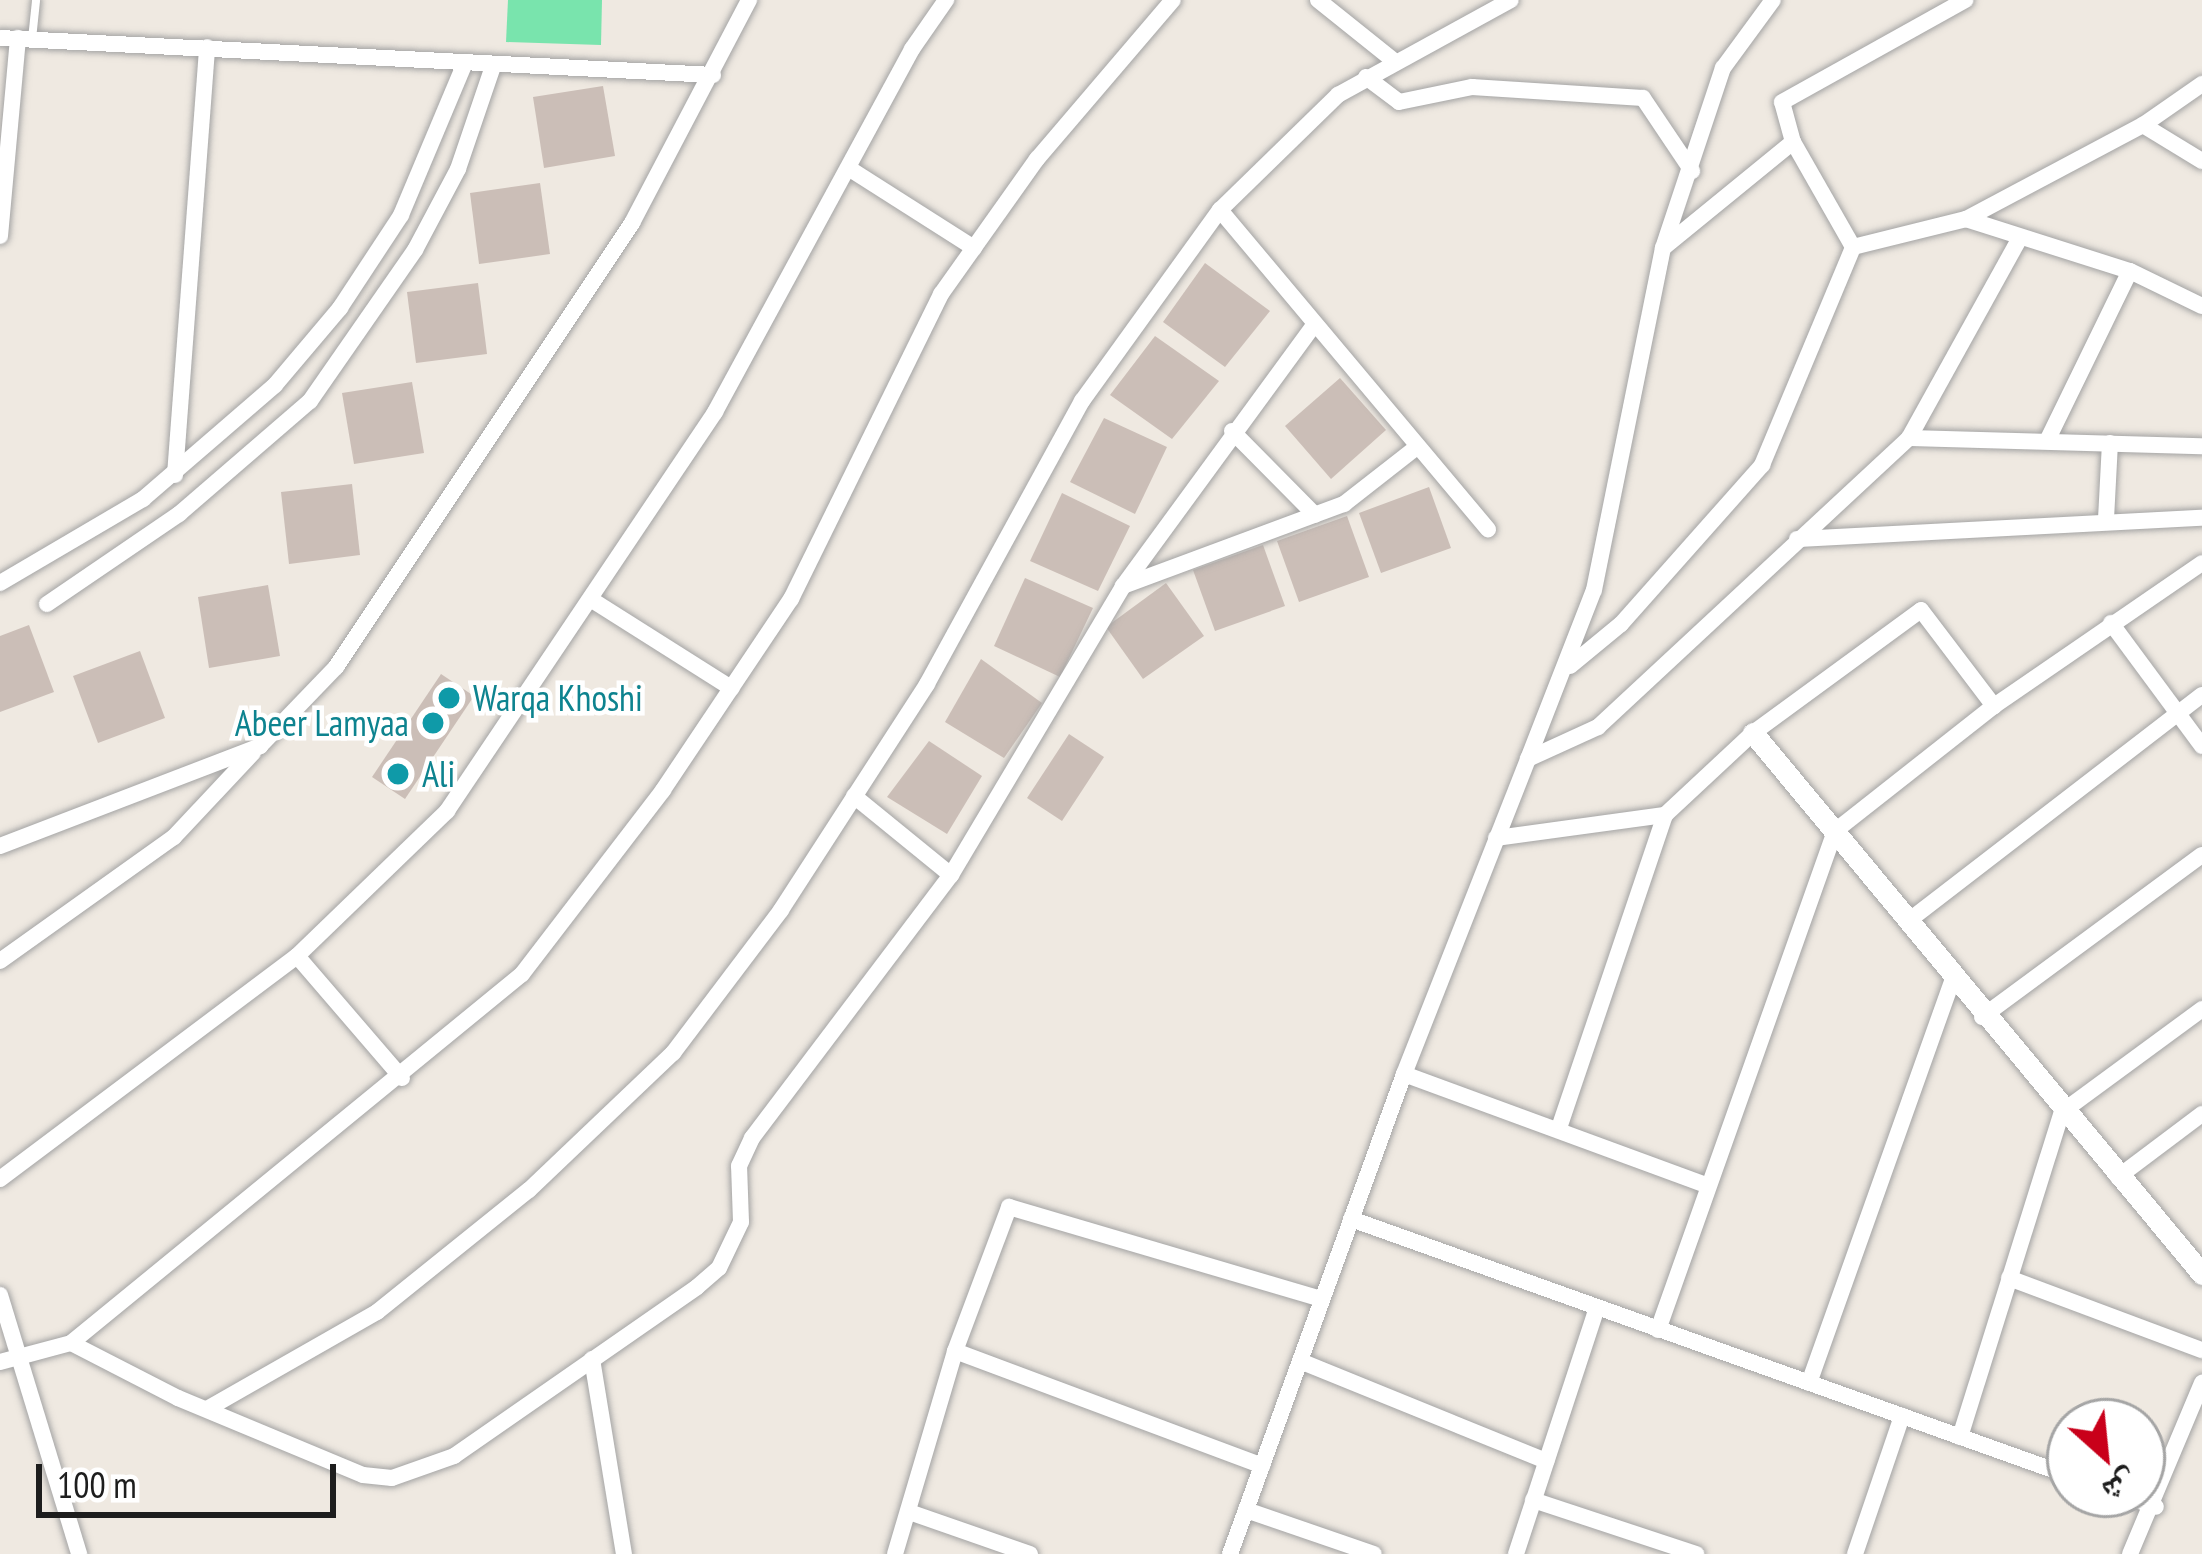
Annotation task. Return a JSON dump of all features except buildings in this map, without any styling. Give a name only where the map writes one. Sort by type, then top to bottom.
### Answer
[{"type":"street","points":[[0,961],[174,837],[336,667],[484,455],[632,223],[749,0]]},
{"type":"street","points":[[0,1179],[297,956],[447,811],[715,412],[946,0]]},
{"type":"street","points":[[0,1361],[71,1342],[402,1078],[537,956],[791,599],[898,368],[974,248],[1037,159],[1173,0]]},
{"type":"street","points":[[1318,0],[1393,61]]},
{"type":"street","points":[[207,1409],[376,1312],[529,1190],[635,1091],[781,910],[927,684],[1082,401],[1220,211],[1286,140],[1366,77],[1511,0]]},
{"type":"street","points":[[1230,1554],[1404,1074],[1528,759],[1570,666],[1594,590],[1663,248],[1730,54],[1773,0]]},
{"type":"street","points":[[1853,247],[1792,142],[1782,102],[1965,0]]},
{"type":"street","points":[[0,236],[17,38],[713,75]]},
{"type":"street","points":[[175,475],[207,47]]},
{"type":"street","points":[[0,583],[73,546],[175,475],[275,385],[351,292],[400,215],[464,64]]},
{"type":"street","points":[[47,604],[179,514],[310,400],[415,250],[458,169],[493,66]]},
{"type":"street","points":[[1366,77],[1399,102],[1472,87],[1643,98],[1692,171]]},
{"type":"street","points":[[1853,247],[1966,219],[2143,125],[2202,84]]},
{"type":"street","points":[[2143,125],[2186,158],[2202,160]]},
{"type":"street","points":[[1663,248],[1792,142]]},
{"type":"street","points":[[850,169],[974,248]]},
{"type":"street","points":[[1220,211],[1488,529]]},
{"type":"street","points":[[1966,219],[2130,271],[2202,306]]},
{"type":"street","points":[[1528,759],[1598,728],[1909,438],[2020,238]]},
{"type":"street","points":[[1570,666],[1621,624],[1762,465],[1853,247]]},
{"type":"street","points":[[2047,441],[2130,271]]},
{"type":"street","points":[[71,1342],[207,1409],[363,1475],[416,1475],[719,1268],[741,1222],[739,1166],[752,1138],[951,875],[1123,586],[1314,325]]},
{"type":"street","points":[[1232,431],[1315,514]]},
{"type":"street","points":[[1909,438],[2202,446]]},
{"type":"street","points":[[2106,518],[2110,443]]},
{"type":"street","points":[[1123,586],[1344,504],[1417,447]]},
{"type":"street","points":[[1796,539],[2106,518],[2202,518]]},
{"type":"street","points":[[1658,1330],[1705,1185],[1835,830],[1994,706],[2202,563]]},
{"type":"street","points":[[592,600],[731,688]]},
{"type":"street","points":[[1559,1128],[1665,815],[1753,733],[1921,610],[1994,706]]},
{"type":"street","points":[[2111,623],[2202,746]]},
{"type":"street","points":[[1907,922],[2202,695]]},
{"type":"street","points":[[1753,733],[1982,1017],[2202,1273]]},
{"type":"street","points":[[0,846],[260,746]]},
{"type":"street","points":[[854,796],[951,875]]},
{"type":"street","points":[[1496,838],[1665,815]]},
{"type":"street","points":[[1982,1017],[2202,855]]},
{"type":"street","points":[[297,956],[402,1078]]},
{"type":"street","points":[[1809,1383],[1953,979]]},
{"type":"street","points":[[1960,1437],[2062,1112],[2202,1009]]},
{"type":"street","points":[[1404,1074],[1705,1185]]},
{"type":"street","points":[[2118,1177],[2202,1114]]},
{"type":"street","points":[[896,1554],[912,1513],[955,1351],[1009,1207],[1322,1299]]},
{"type":"street","points":[[1352,1219],[2046,1467]]},
{"type":"street","points":[[2009,1278],[2202,1350]]},
{"type":"street","points":[[0,1295],[80,1554]]},
{"type":"street","points":[[1516,1554],[1597,1308]]},
{"type":"street","points":[[955,1351],[1262,1466]]},
{"type":"street","points":[[592,1359],[624,1554]]},
{"type":"street","points":[[1300,1361],[1546,1461]]},
{"type":"street","points":[[2166,1480],[2202,1383]]},
{"type":"street","points":[[1855,1554],[1902,1416]]},
{"type":"street","points":[[1533,1500],[1696,1554]]},
{"type":"street","points":[[1246,1510],[1374,1554]]},
{"type":"street","points":[[912,1513],[1030,1554]]},
{"type":"street","points":[[2130,1554],[2150,1518]]},
{"type":"lane","points":[[17,38],[36,0]]},
{"type":"green space","points":[[508,0],[602,0],[601,45],[506,42]]},
{"type":"place","name":"Warqa Khoshi","points":[[449,698]]},
{"type":"place","name":"Abeer Lamyaa","points":[[433,723]]},
{"type":"place","name":"Ali","points":[[398,774]]}]
